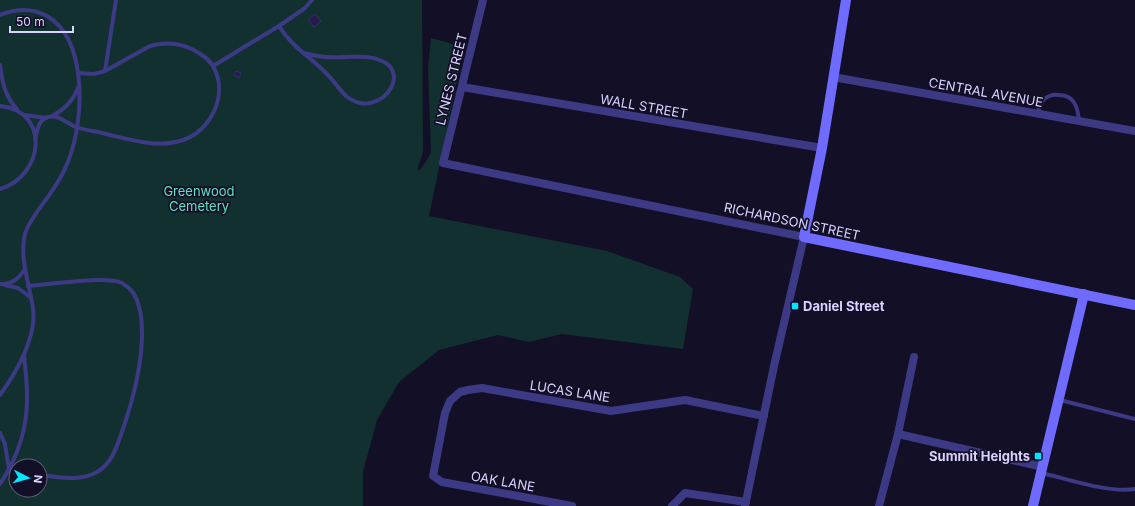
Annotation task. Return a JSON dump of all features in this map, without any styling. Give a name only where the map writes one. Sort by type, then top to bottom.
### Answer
[{"type":"street","name":"LYNES STREET","points":[[443,163],[483,0]]},
{"type":"street","points":[[672,506],[684,493],[745,504],[804,237],[822,148],[846,0]]},
{"type":"street","name":"CENTRAL AVENUE","points":[[833,77],[1135,131]]},
{"type":"street","name":"WALL STREET","points":[[462,87],[822,148]]},
{"type":"street","name":"RICHARDSON STREET","points":[[443,163],[1135,305]]},
{"type":"street","points":[[1033,506],[1084,294]]},
{"type":"street","points":[[879,506],[898,434],[914,357]]},
{"type":"street","name":"LUCAS LANE","points":[[433,476],[445,413],[450,401],[460,392],[468,390],[482,388],[611,411],[685,400],[764,416]]},
{"type":"street","points":[[898,434],[1042,470]]},
{"type":"street","name":"OAK LANE","points":[[433,476],[442,482],[572,506]]},
{"type":"lane","points":[[105,71],[116,0]]},
{"type":"lane","points":[[213,66],[279,26],[305,8],[312,0]]},
{"type":"lane","points":[[0,15],[17,10],[30,10],[52,19],[64,32],[74,55],[79,84],[79,115],[77,128],[65,168],[53,190],[26,230],[24,245],[25,268],[34,318],[31,334],[24,353],[16,370],[0,395]]},
{"type":"lane","points":[[279,26],[285,36],[353,100],[368,103],[375,102],[386,95],[393,85],[392,71],[384,62],[377,59],[359,56],[319,57],[304,53]]},
{"type":"lane","points":[[22,114],[62,119],[77,128],[126,139],[155,143],[175,142],[183,140],[204,128],[210,120],[217,100],[218,78],[213,66],[209,60],[185,45],[171,43],[150,46],[105,71],[94,74],[78,73]]},
{"type":"lane","points":[[0,65],[7,96],[11,104],[30,124],[34,131],[35,140],[34,154],[26,171],[19,180],[10,186],[0,189]]},
{"type":"lane","points":[[0,92],[4,84]]},
{"type":"lane","points":[[35,140],[39,125],[43,120],[59,113],[70,103],[79,84]]},
{"type":"lane","points":[[1037,113],[1048,96],[1056,94],[1065,95],[1075,104],[1078,110],[1079,121]]},
{"type":"lane","points":[[0,106],[10,107],[18,111]]},
{"type":"lane","points":[[5,284],[20,276],[25,268]]},
{"type":"lane","points":[[28,286],[88,281],[120,282],[132,291],[136,298],[142,322],[142,344],[137,382],[119,440],[109,461],[97,472],[83,477],[73,478],[48,476]]},
{"type":"lane","points":[[0,284],[18,288],[30,298]]},
{"type":"lane","points":[[14,458],[20,445],[26,423],[27,394],[24,353]]},
{"type":"lane","points":[[1058,400],[1135,418]]},
{"type":"lane","points":[[0,433],[5,444],[8,464]]},
{"type":"lane","points":[[1042,470],[1110,489],[1135,489]]},
{"type":"lane","points":[[0,484],[8,472]]},
{"type":"green space","name":"Greenwood Cemetery","points":[[0,0],[422,0],[423,152],[417,171],[421,169],[431,153],[428,68],[431,38],[464,47],[429,216],[607,251],[680,277],[693,289],[683,349],[562,334],[529,342],[498,335],[439,350],[399,382],[377,420],[363,472],[363,506],[0,506]]},
{"type":"building","points":[[315,14],[321,21],[314,27],[308,20]]},
{"type":"building","points":[[236,71],[241,73],[239,78],[234,75]]},
{"type":"place","name":"Daniel Street","points":[[795,306]]},
{"type":"place","name":"Summit Heights","points":[[1038,456]]}]
